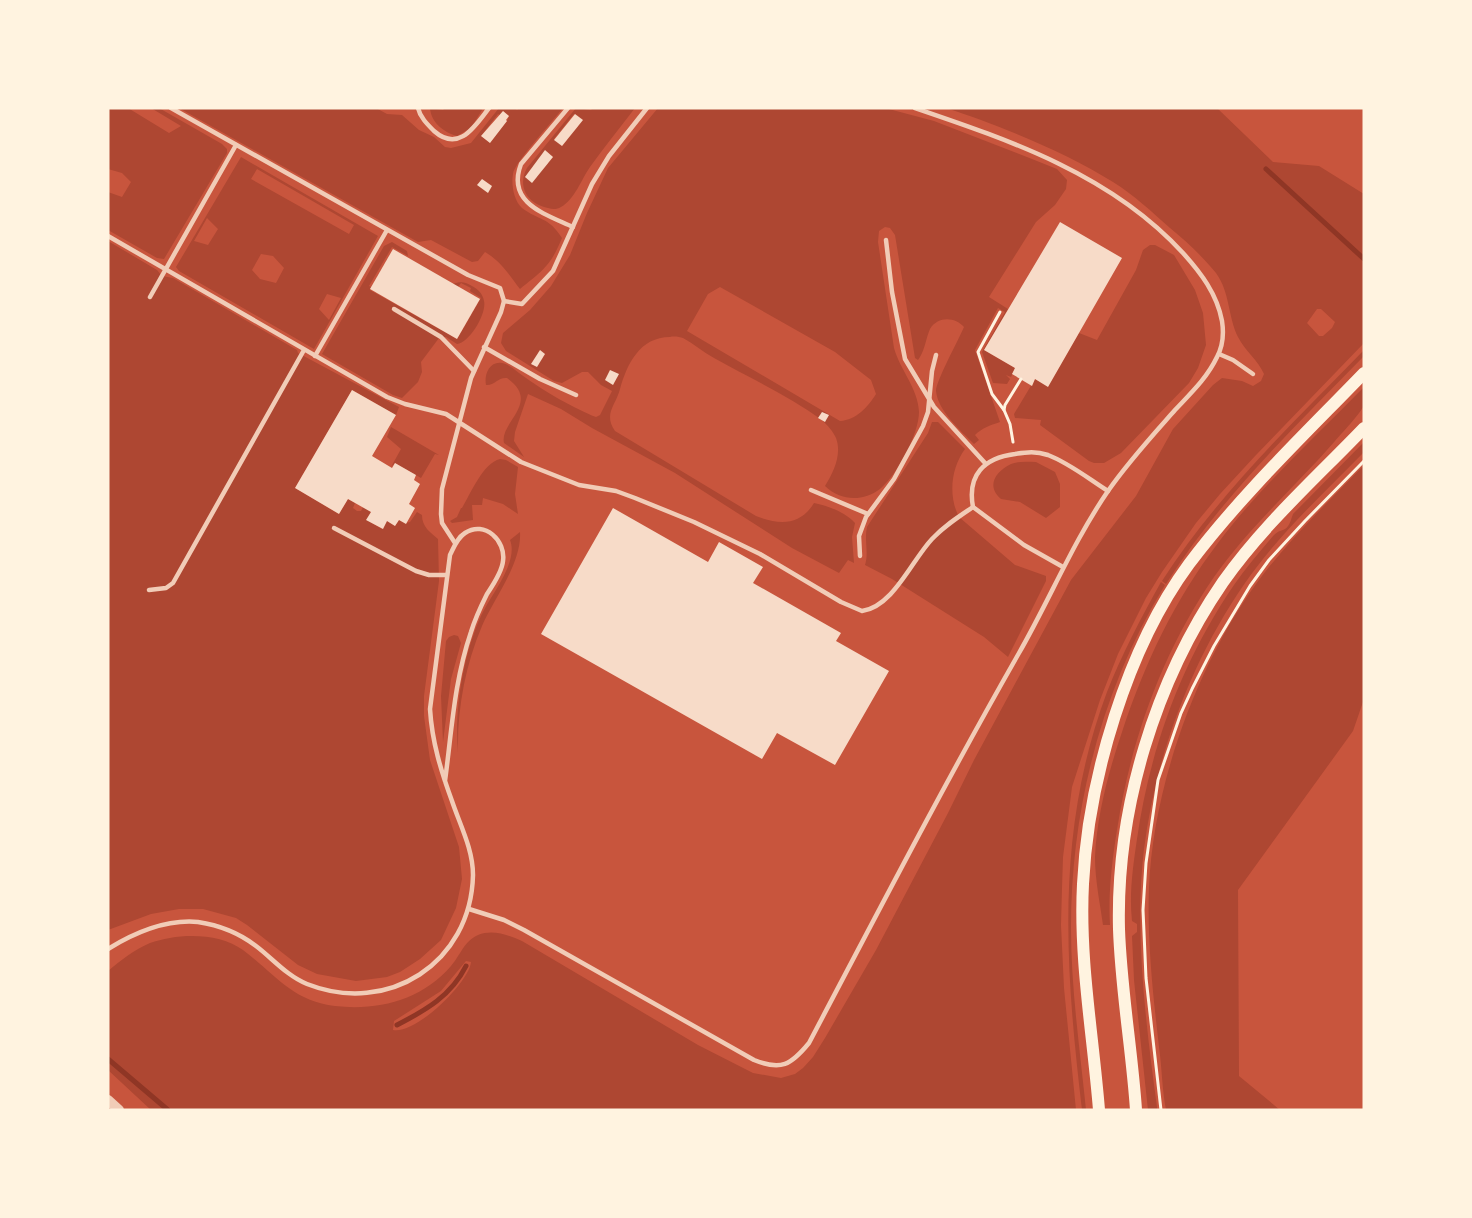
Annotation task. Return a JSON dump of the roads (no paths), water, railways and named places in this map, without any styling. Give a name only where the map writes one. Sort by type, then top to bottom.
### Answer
[{"type":"main road","points":[[1099,1110],[1087,1002],[1082,920],[1083,884],[1086,849],[1097,784],[1123,694],[1136,661],[1168,596],[1189,564],[1277,462],[1364,374]]},
{"type":"main road","points":[[1136,1110],[1119,928],[1121,883],[1124,842],[1131,804],[1157,712],[1172,674],[1195,627],[1223,582],[1286,507],[1364,428]]},
{"type":"street","points":[[108,1100],[118,1110]]},
{"type":"lane","points":[[171,108],[468,275],[500,288],[504,301],[494,330],[474,371],[450,453],[441,501],[442,523],[455,543]]},
{"type":"lane","points":[[418,108],[426,124],[439,135],[451,140],[462,137],[471,130],[489,108]]},
{"type":"lane","points":[[568,108],[521,164],[517,174],[517,185],[528,203],[537,210],[573,227]]},
{"type":"lane","points":[[504,301],[522,304],[532,296],[553,271],[583,202],[609,156],[647,108]]},
{"type":"lane","points":[[469,909],[504,920],[524,930],[754,1060],[770,1066],[785,1065],[798,1057],[809,1043],[1063,567],[1108,491],[1206,376],[1219,354],[1223,337],[1217,303],[1198,270],[1162,231],[1108,191],[1059,163],[992,134],[915,108]]},
{"type":"lane","points":[[150,297],[236,145]]},
{"type":"lane","points":[[315,356],[387,230]]},
{"type":"lane","points":[[108,236],[387,397],[446,414],[521,462],[579,485],[616,491],[694,522],[760,554],[841,602],[862,610],[879,605],[888,598],[914,560],[933,538],[973,507]]},
{"type":"lane","points":[[886,240],[901,345],[911,372],[929,399],[985,463]]},
{"type":"lane","points":[[394,309],[441,337],[474,371]]},
{"type":"lane","points":[[484,347],[546,382],[576,395]]},
{"type":"lane","points":[[149,590],[166,588],[173,583],[304,350]]},
{"type":"lane","points":[[1219,354],[1233,360],[1253,374]]},
{"type":"lane","points":[[860,556],[860,529],[916,442],[928,412],[936,355]]},
{"type":"lane","points":[[1063,567],[1024,545],[973,507],[971,494],[976,475],[985,463],[1010,454],[1030,451],[1048,455],[1108,491]]},
{"type":"lane","points":[[812,490],[868,514]]},
{"type":"lane","points":[[334,528],[416,571],[429,575],[447,575]]},
{"type":"lane","points":[[108,949],[146,930],[171,923],[196,922],[220,927],[241,936],[305,983],[345,992],[382,991],[423,974],[434,964],[456,936],[469,909],[473,874],[466,838],[445,781],[437,757],[430,709],[450,555],[455,543],[466,532],[483,529],[499,541],[504,561],[477,615],[461,666],[453,704],[445,781]]},
{"type":"waterway","points":[[1266,169],[1364,259]]},
{"type":"waterway","points":[[397,1025],[437,1001],[453,986],[466,966]]},
{"type":"waterway","points":[[108,1059],[168,1110]]}]
